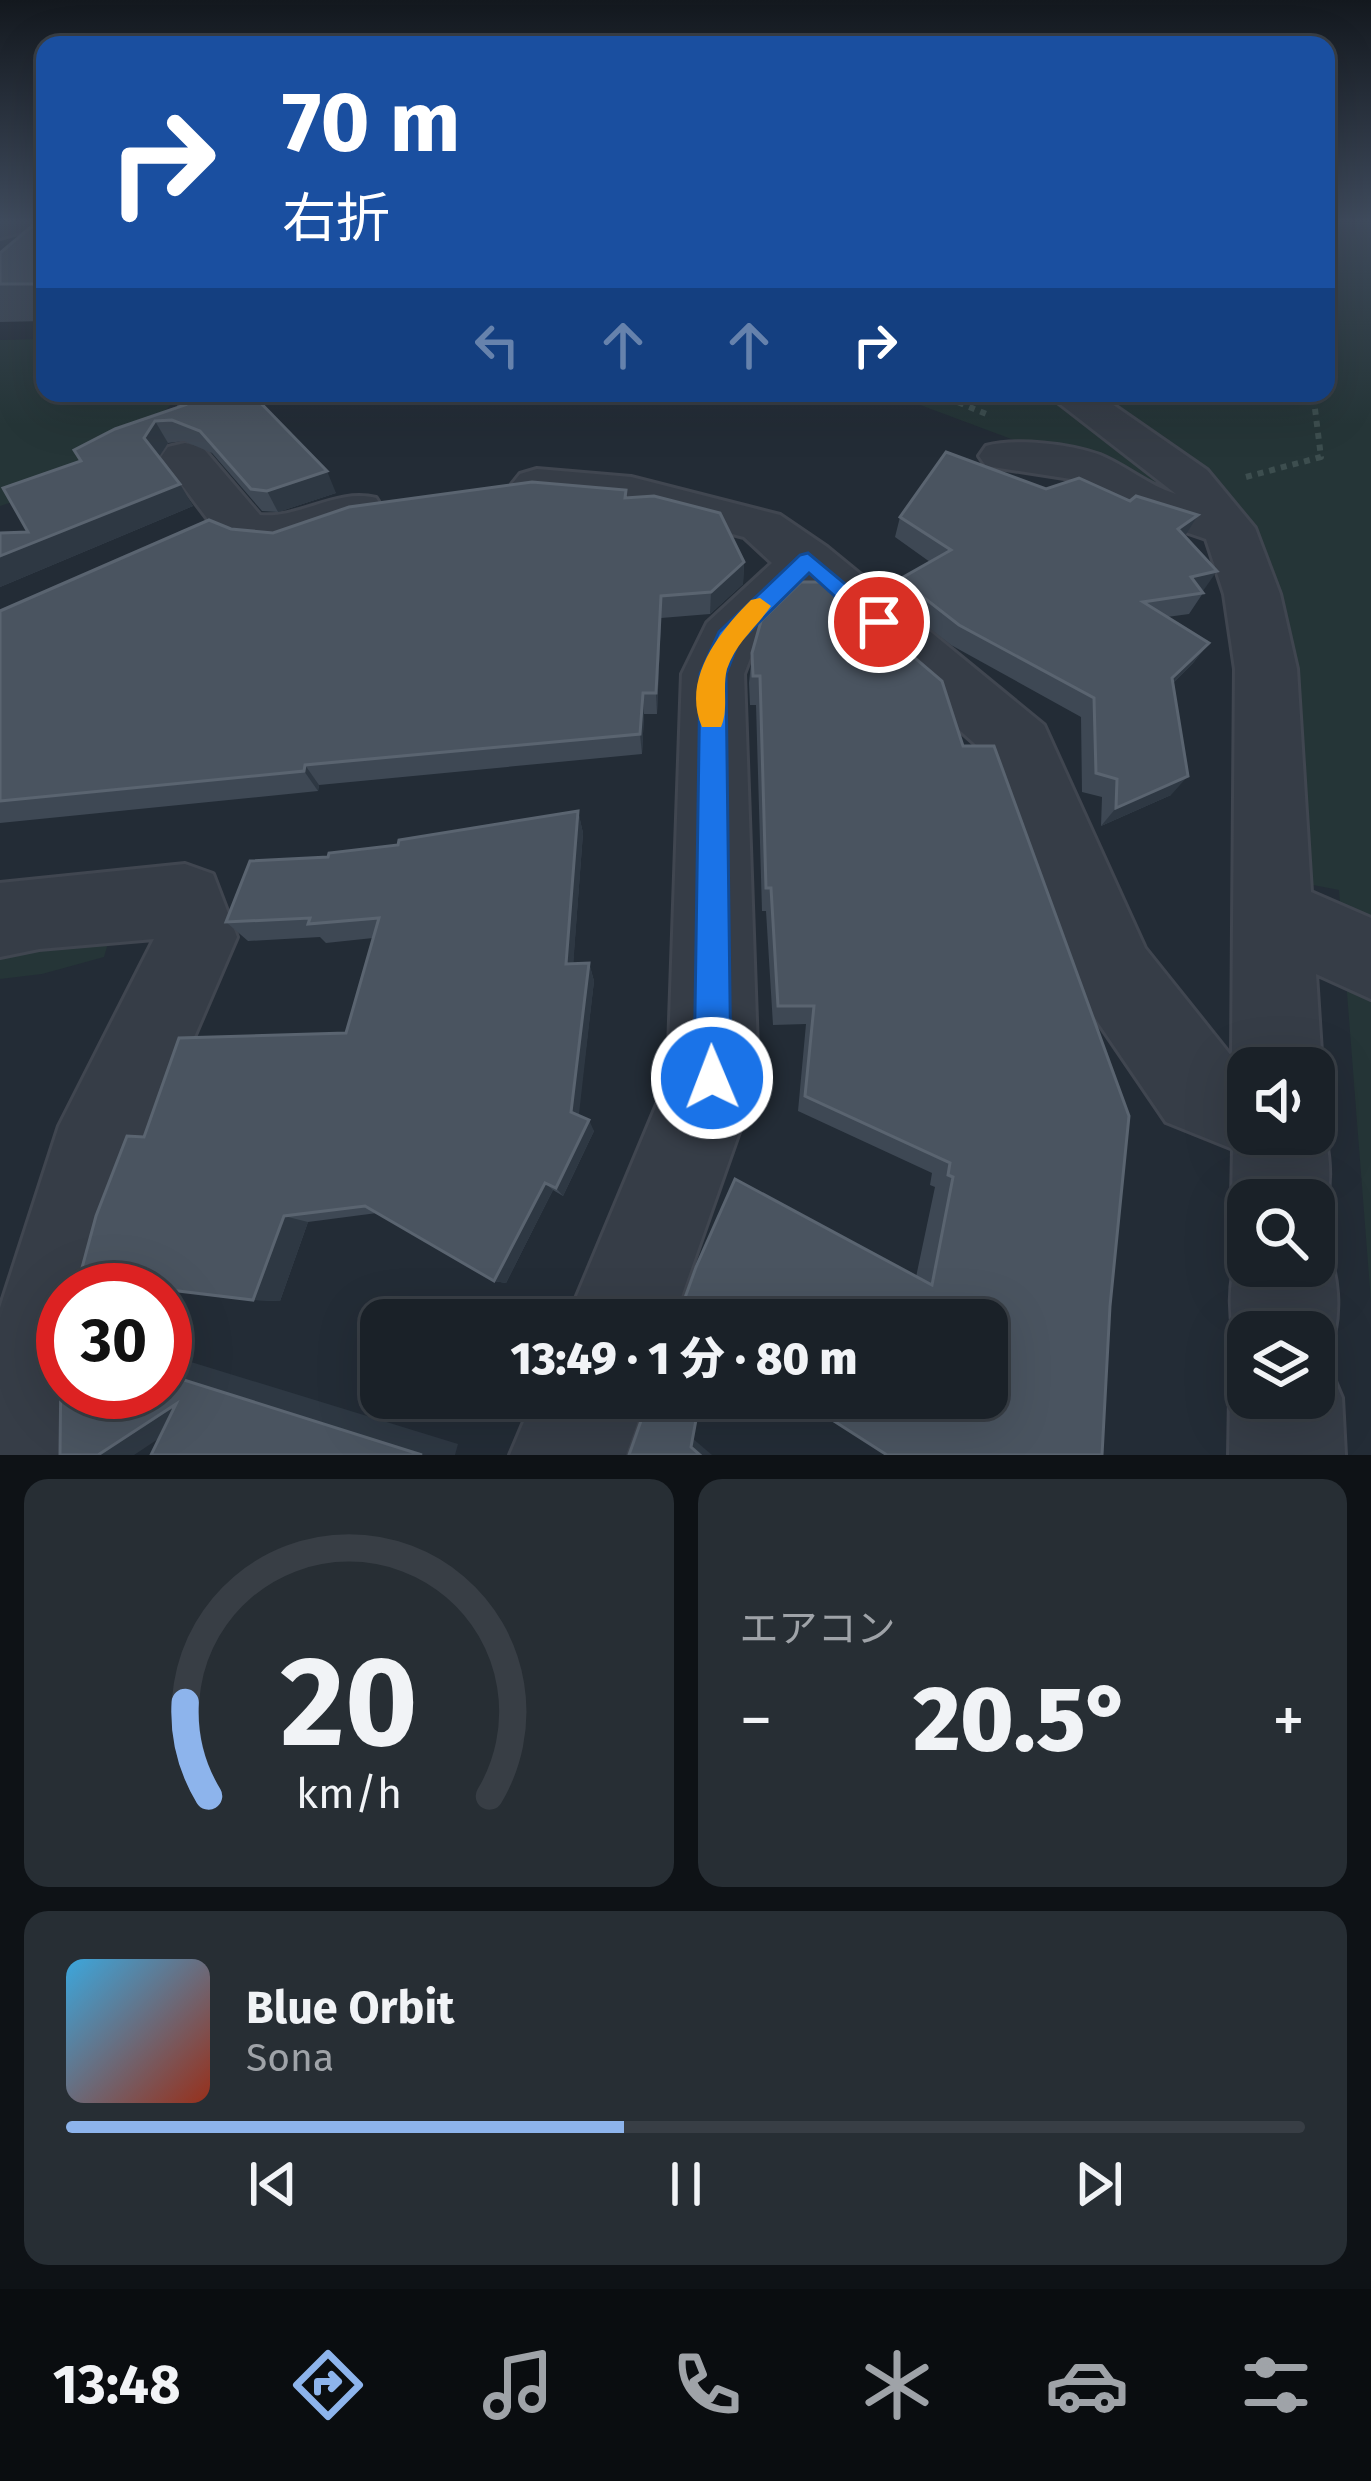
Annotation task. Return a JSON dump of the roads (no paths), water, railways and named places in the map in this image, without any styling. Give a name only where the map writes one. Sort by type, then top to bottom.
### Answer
[{"type":"street","points":[[1080,402],[1210,504],[1252,594],[1266,669],[1276,1047]]},
{"type":"street","points":[[1003,456],[1084,466],[1130,496],[1210,504]]},
{"type":"street","points":[[185,457],[208,524],[283,534],[347,510],[418,500]]},
{"type":"street","points":[[488,491],[536,484],[631,492],[762,526],[808,560],[1020,744],[1116,977],[1198,1090],[1227,1101]]},
{"type":"street","points":[[628,1299],[712,1078],[713,674],[728,638],[808,560]]},
{"type":"street","points":[[0,920],[39,912],[185,900],[196,937],[93,1160],[23,1419],[25,1455]]},
{"type":"street","points":[[1270,912],[1371,958]]},
{"type":"street","points":[[568,1455],[582,1419]]},
{"type":"street","points":[[1286,1419],[1287,1455]]}]
